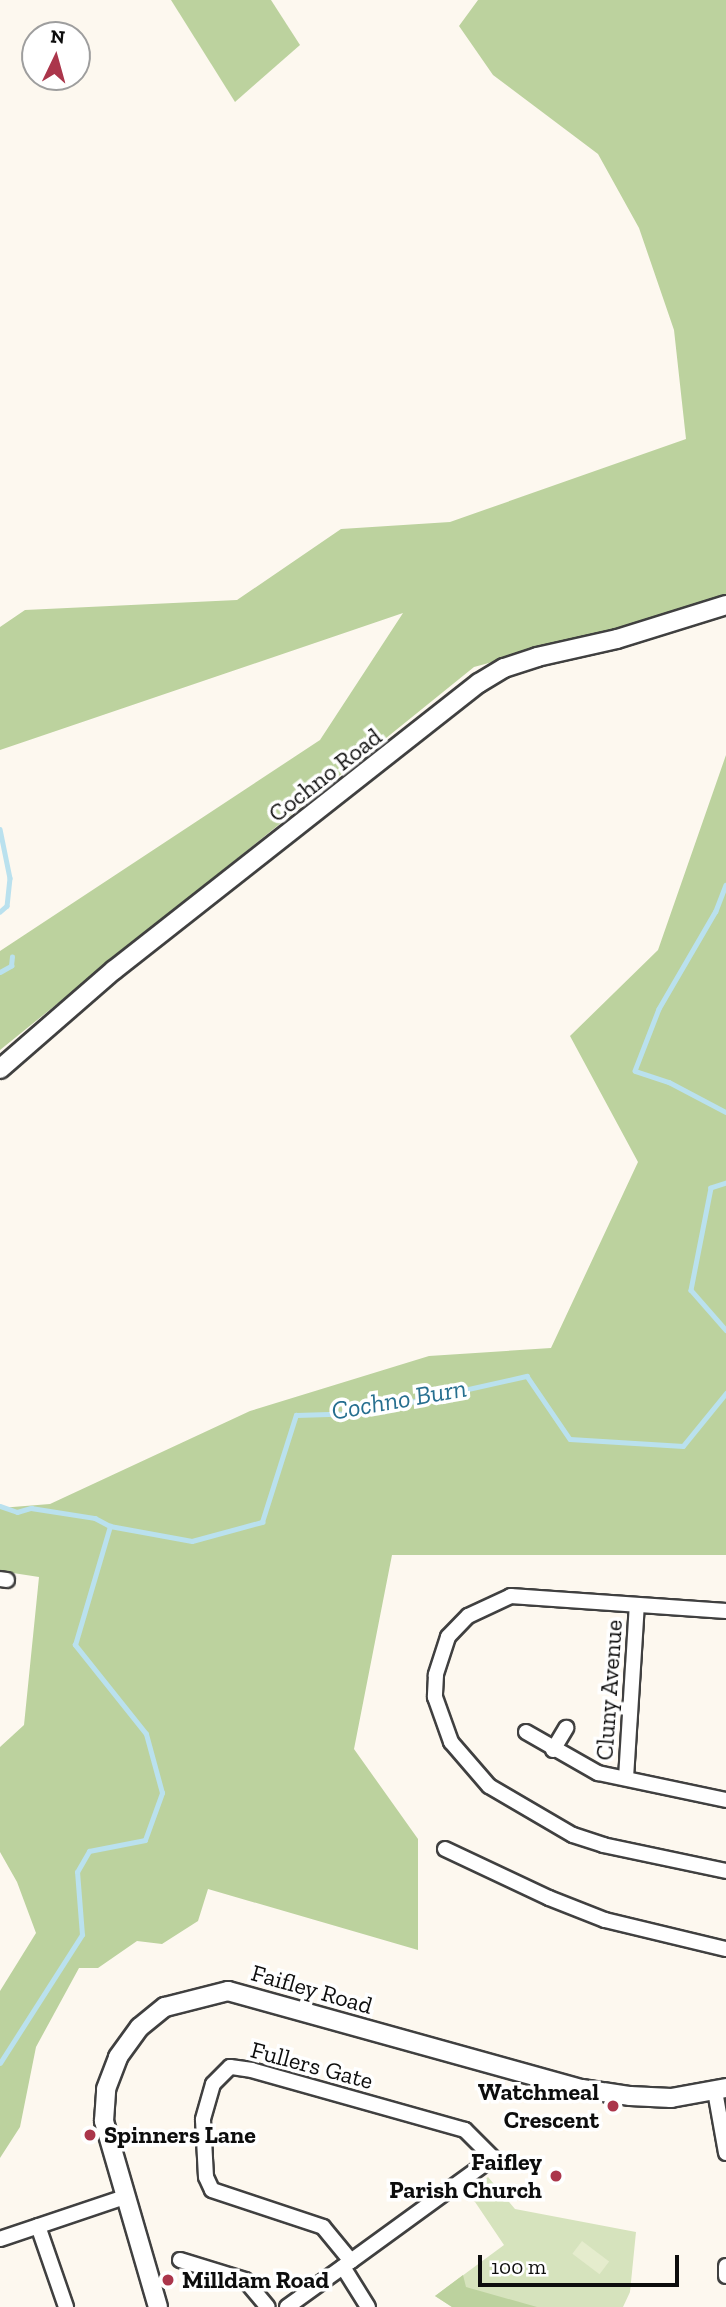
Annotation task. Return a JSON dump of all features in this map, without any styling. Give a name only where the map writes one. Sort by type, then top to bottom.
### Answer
[{"type":"street","name":"Cochno Road","points":[[0,1069],[114,971],[479,683],[504,668],[537,657],[617,639],[726,605]]},
{"type":"street","points":[[726,1611],[511,1596],[468,1616],[448,1637],[436,1675],[435,1697],[451,1742],[489,1786],[573,1835],[603,1845],[726,1871]]},
{"type":"street","name":"Cluny Avenue","points":[[626,1778],[638,1605]]},
{"type":"street","points":[[553,1750],[566,1728]]},
{"type":"street","points":[[526,1732],[553,1750],[598,1773],[726,1800]]},
{"type":"street","points":[[445,1849],[549,1898],[605,1920],[726,1949]]},
{"type":"street","name":"Faifley Road","points":[[158,2307],[104,2121],[106,2089],[118,2057],[140,2027],[165,2007],[228,1991],[582,2089],[630,2096],[671,2098],[720,2090]]},
{"type":"street","name":"Fullers Gate","points":[[230,2067],[252,2070],[465,2130],[493,2158],[347,2264],[323,2227],[212,2190],[206,2177],[203,2120],[213,2084],[230,2067]]},
{"type":"street","points":[[720,2090],[726,2153]]},
{"type":"street","points":[[0,2239],[125,2197]]},
{"type":"street","points":[[38,2226],[66,2307]]},
{"type":"street","points":[[180,2260],[245,2280],[268,2307]]},
{"type":"street","points":[[287,2307],[347,2264],[368,2307]]},
{"type":"street","points":[[726,2266],[726,2276]]},
{"type":"green space","points":[[171,0],[271,0],[300,45],[235,102]]},
{"type":"green space","points":[[478,0],[726,0],[726,599],[474,667],[0,1050],[0,951],[320,740],[403,613],[0,750],[0,627],[25,610],[237,600],[341,529],[450,522],[686,439],[674,330],[639,228],[598,154],[493,75],[459,26]]},
{"type":"green space","points":[[726,755],[726,1555],[392,1555],[354,1749],[418,1839],[418,1950],[208,1889],[198,1921],[162,1944],[137,1941],[98,1968],[79,1968],[36,2047],[20,2127],[0,2158],[0,1991],[36,1933],[17,1882],[0,1852],[0,1747],[24,1725],[39,1577],[0,1571],[0,1508],[50,1504],[250,1411],[429,1356],[551,1348],[638,1162],[570,1036],[658,950]]},
{"type":"green space","points":[[488,2177],[515,2209],[636,2232],[630,2292],[623,2307],[452,2307],[435,2296],[504,2245],[469,2193]]},
{"type":"green space","points":[[582,2241],[609,2261],[600,2274],[572,2254]]},
{"type":"green space","points":[[463,2275],[466,2287],[537,2307],[452,2307],[435,2296]]},
{"type":"waterway","points":[[0,829],[10,878],[7,906],[0,912]]},
{"type":"waterway","name":"Cochno Burn","points":[[726,885],[716,911],[659,1009],[635,1071],[669,1082],[726,1112]]},
{"type":"waterway","points":[[0,972],[11,966],[12,957]]},
{"type":"waterway","name":"Cochno Burn","points":[[726,1183],[711,1188],[691,1290],[726,1330]]},
{"type":"waterway","name":"Cochno Burn","points":[[0,2063],[82,1935],[77,1872],[89,1851],[145,1840],[162,1793],[146,1734],[75,1645],[110,1526],[192,1541],[262,1522],[296,1415],[361,1413],[527,1376],[570,1439],[683,1446],[726,1393]]},
{"type":"waterway","points":[[0,1506],[17,1512],[31,1508],[95,1518],[110,1526]]},
{"type":"place","name":"Watchmeal Crescent","points":[[613,2106]]},
{"type":"place","name":"Spinners Lane","points":[[90,2135]]},
{"type":"place","name":"Faifley Parish Church","points":[[556,2176]]},
{"type":"place","name":"Milldam Road","points":[[168,2280]]}]
